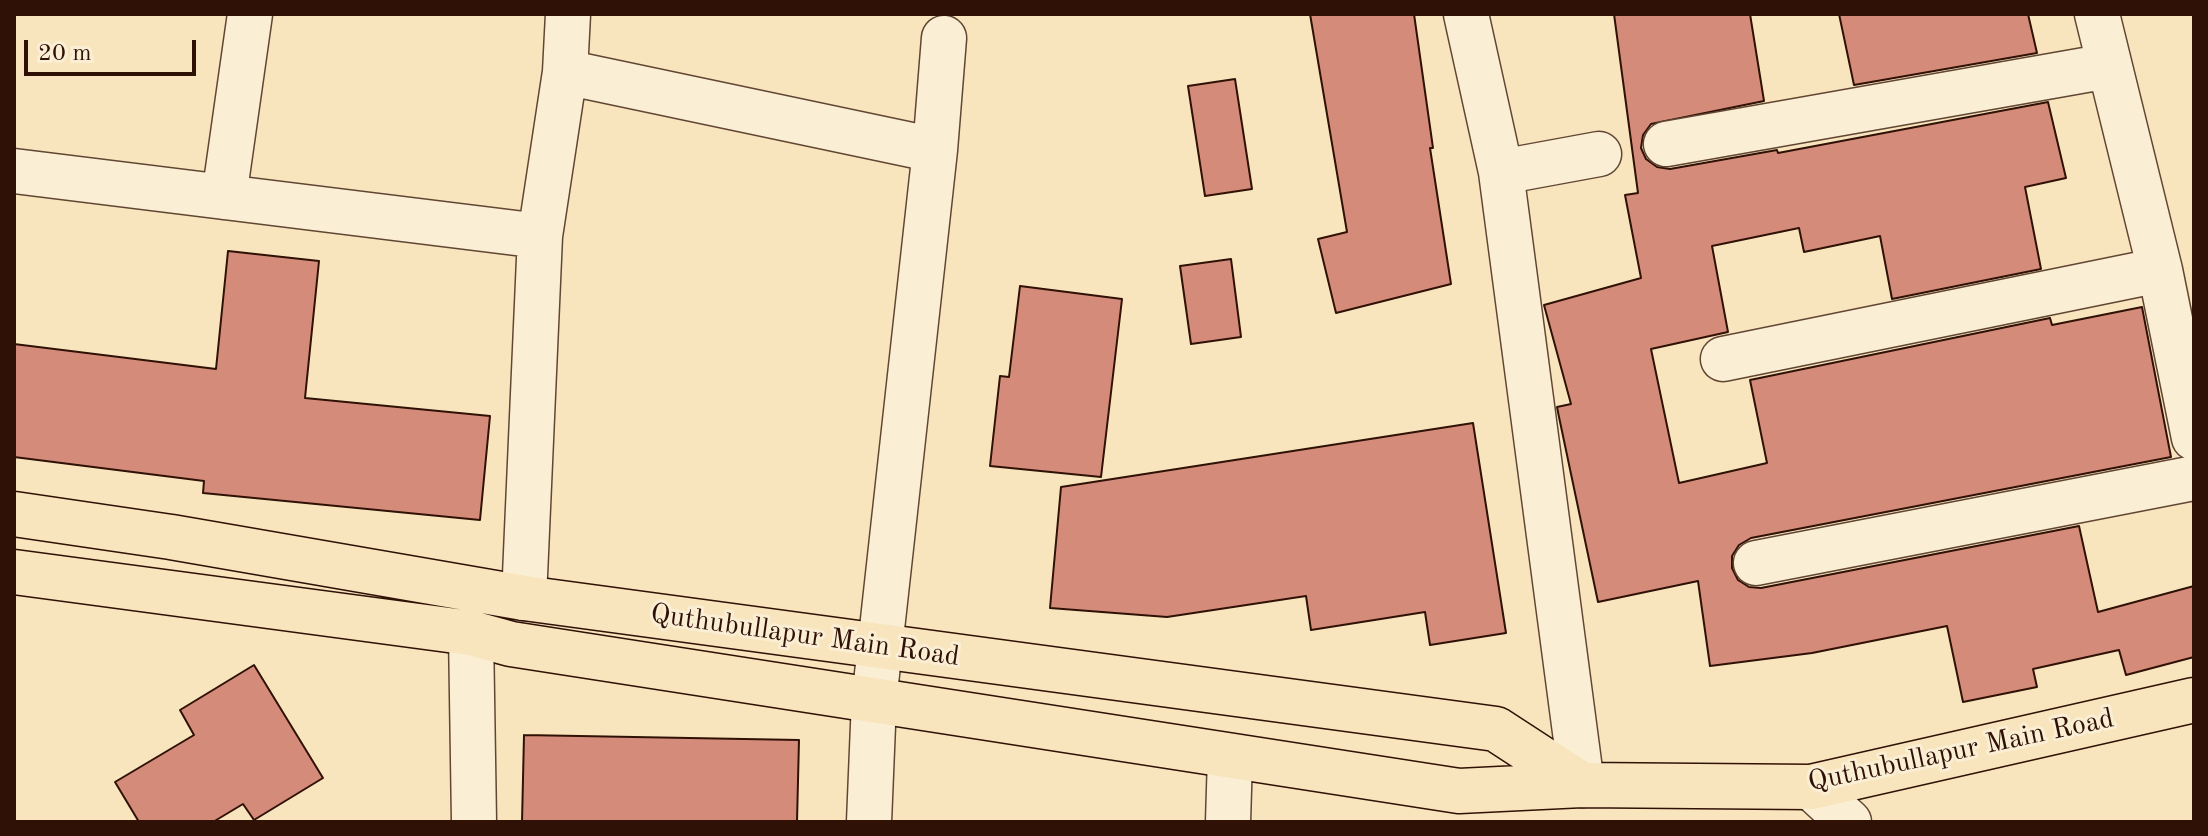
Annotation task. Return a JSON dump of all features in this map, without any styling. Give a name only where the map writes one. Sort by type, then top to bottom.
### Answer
[{"type":"main road","name":"Quthubullapur Main Road","points":[[14,514],[171,537],[524,598],[1496,729],[1582,785]]},
{"type":"main road","name":"Quthubullapur Main Road","points":[[14,572],[471,633],[511,644],[1459,791],[1582,785],[1811,787],[2194,700]]},
{"type":"street","points":[[224,197],[250,14]]},
{"type":"street","points":[[524,598],[540,236],[565,72],[568,14]]},
{"type":"street","points":[[1466,14],[1501,172],[1582,785]]},
{"type":"street","points":[[2097,14],[2160,270],[2194,438]]},
{"type":"street","points":[[869,822],[874,701],[935,150],[944,38]]},
{"type":"street","points":[[1666,144],[2108,66]]},
{"type":"street","points":[[565,72],[935,150]]},
{"type":"street","points":[[1501,172],[1599,154]]},
{"type":"street","points":[[14,171],[540,236]]},
{"type":"street","points":[[1723,359],[2160,270]]},
{"type":"street","points":[[1756,563],[2194,478]]},
{"type":"street","points":[[471,633],[474,822]]},
{"type":"street","points":[[1228,822],[1230,757]]},
{"type":"street","points":[[1811,787],[1849,822]]},
{"type":"building","points":[[1310,14],[1414,14],[1451,284],[1336,313],[1318,239],[1347,232]]},
{"type":"building","points":[[1614,14],[1750,14],[1764,101],[1651,124],[1643,135],[1641,148],[1646,159],[1657,167],[1670,169],[1777,150],[1778,153],[2048,102],[2066,178],[2025,187],[2041,269],[1892,299],[1880,236],[1804,252],[1799,228],[1712,246],[1728,332],[1651,349],[1679,483],[1767,463],[1750,380],[2050,318],[2052,325],[2142,307],[2171,457],[1751,538],[1739,545],[1732,556],[1732,568],[1738,580],[1749,587],[1761,588],[2079,526],[2098,612],[2194,586],[2194,657],[2126,675],[2119,650],[2033,669],[2037,687],[1963,702],[1947,626],[1812,653],[1710,666],[1698,581],[1598,602],[1557,407],[1571,404],[1544,305],[1641,278],[1625,195],[1638,193]]},
{"type":"building","points":[[1839,14],[2028,14],[2037,53],[1854,85]]},
{"type":"building","points":[[1235,79],[1252,189],[1205,196],[1188,86]]},
{"type":"building","points":[[228,251],[319,261],[305,398],[490,416],[480,520],[203,493],[204,481],[14,457],[14,344],[216,369]]},
{"type":"building","points":[[1231,259],[1241,337],[1191,344],[1180,266]]},
{"type":"building","points":[[1020,286],[1122,299],[1101,477],[990,466],[1000,376],[1009,377]]},
{"type":"building","points":[[1473,423],[1506,633],[1430,645],[1425,612],[1311,630],[1306,596],[1167,617],[1050,608],[1061,487]]},
{"type":"building","points":[[254,665],[323,778],[254,820],[243,804],[213,822],[139,822],[115,782],[194,735],[180,710]]},
{"type":"building","points":[[524,735],[799,740],[797,822],[522,822]]}]
